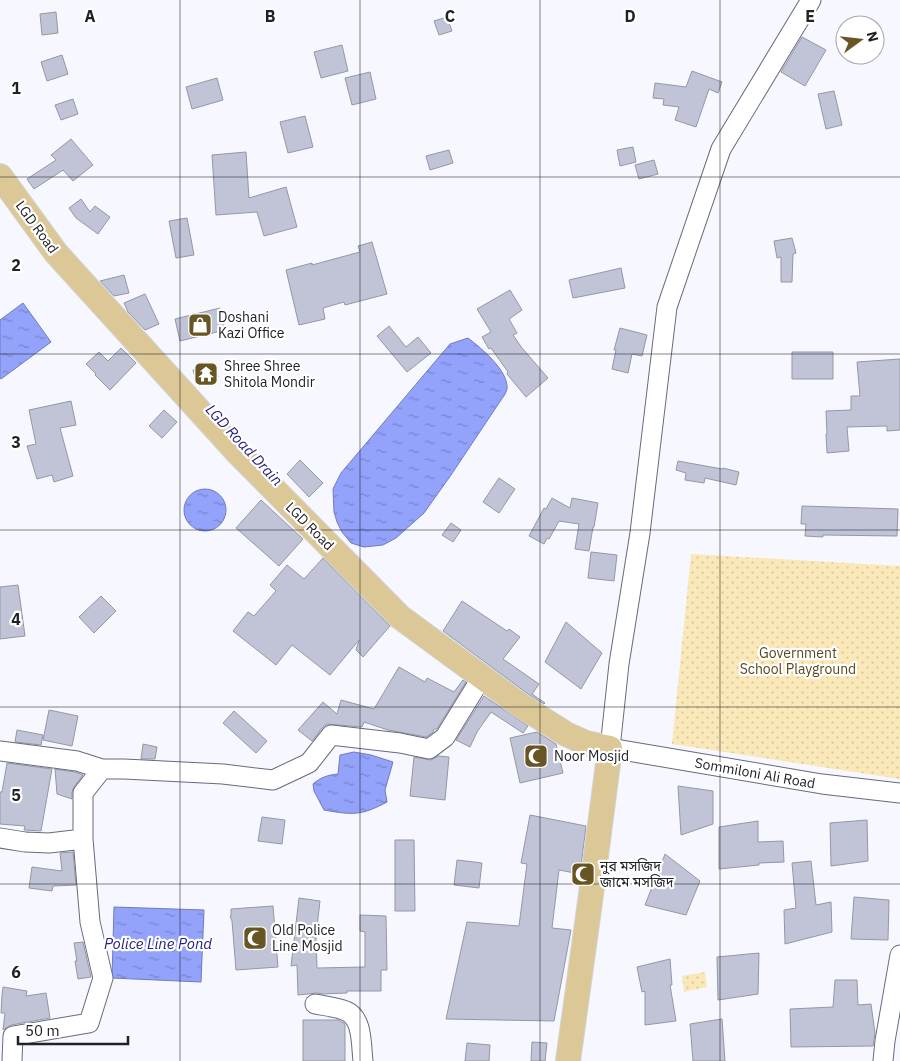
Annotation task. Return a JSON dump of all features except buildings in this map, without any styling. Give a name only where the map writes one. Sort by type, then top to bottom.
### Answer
[{"type":"main road","name":"LGD Road","points":[[0,176],[56,253],[236,451],[400,617],[520,705],[566,734],[586,743],[610,748]]},
{"type":"main road","points":[[568,1061],[610,748]]},
{"type":"street","points":[[610,748],[619,664],[640,534],[667,307],[721,149],[811,0]]},
{"type":"street","points":[[0,751],[77,761],[102,769],[223,774],[273,780],[308,763],[331,735],[400,743],[429,749],[445,737],[482,677]]},
{"type":"street","name":"Sommiloni Ali Road","points":[[610,748],[822,784],[900,793]]},
{"type":"street","points":[[12,1061],[12,1036],[89,1023],[103,978],[90,922],[83,839],[83,793],[102,769]]},
{"type":"street","points":[[0,838],[49,843],[83,839]]},
{"type":"street","points":[[883,1061],[900,955]]},
{"type":"street","points":[[315,1004],[345,1010],[354,1015],[359,1023],[363,1061]]},
{"type":"green space","name":"Government School Playground","points":[[691,554],[900,566],[900,779],[672,744]]},
{"type":"green space","points":[[705,972],[707,987],[684,992],[682,976]]},
{"type":"water","points":[[23,303],[51,342],[1,379],[0,320]]},
{"type":"water","points":[[468,338],[493,360],[504,375],[507,389],[505,394],[424,513],[396,538],[383,545],[364,547],[351,543],[342,532],[334,512],[333,489],[341,473],[450,344]]},
{"type":"water","points":[[209,489],[217,492],[223,498],[226,510],[223,522],[217,528],[201,531],[193,528],[187,522],[184,506],[187,498],[193,492]]},
{"type":"water","points":[[354,752],[393,762],[385,790],[387,802],[370,810],[356,813],[324,810],[314,791],[313,784],[325,777],[338,774],[340,755]]},
{"type":"water","name":"Police Line Pond","points":[[114,907],[204,910],[201,982],[112,978]]},
{"type":"place","name":"Doshani Kazi Office","points":[[200,325]]},
{"type":"place","name":"Shree Shree Shitola Mondir","points":[[206,374]]},
{"type":"place","name":"Noor Mosjid","points":[[536,756]]},
{"type":"place","name":"নুর মসজিদ জামে মসজিদ","points":[[583,874]]},
{"type":"place","name":"Old Police Line Mosjid","points":[[255,938]]},
{"type":"water label","name":"LGD Road Drain","points":[[244,445]]}]
